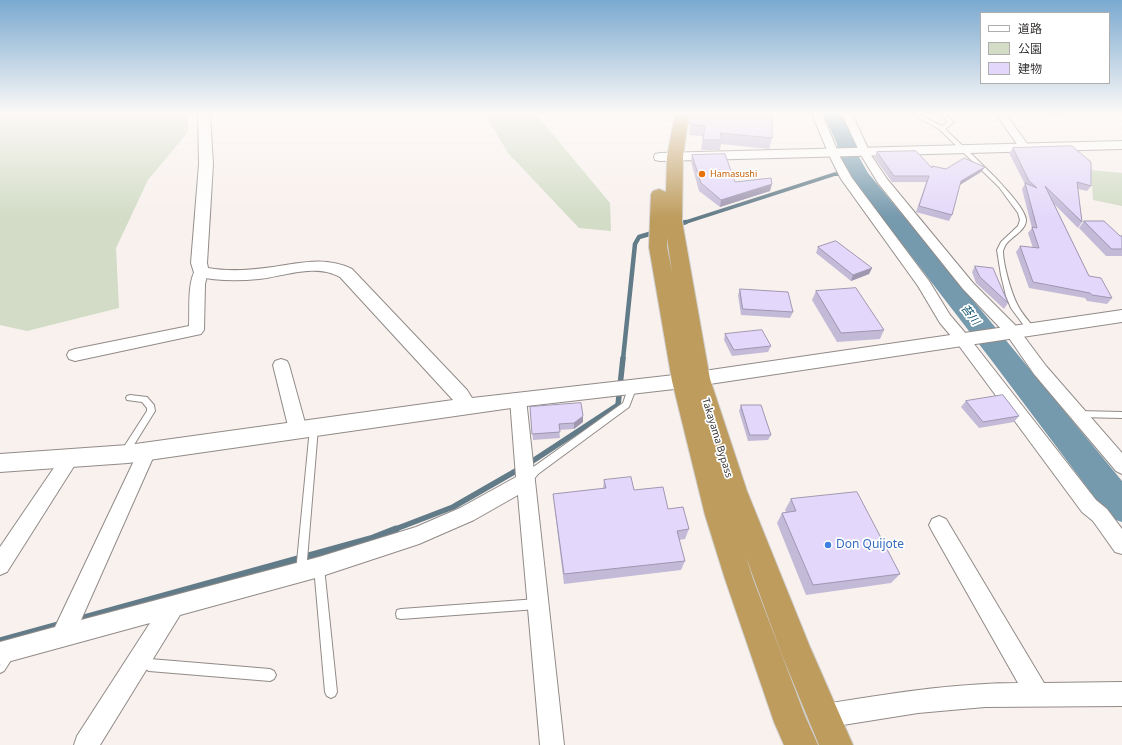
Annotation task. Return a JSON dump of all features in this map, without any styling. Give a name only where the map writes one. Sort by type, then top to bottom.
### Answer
[{"type":"highway","name":"Takayama Bypass","points":[[664,149],[663,157],[666,229],[658,247],[691,380],[718,515],[739,579],[791,722],[801,745]]},
{"type":"highway","name":"Takayama Bypass","points":[[666,229],[663,157],[667,149]]},
{"type":"highway","name":"Takayama Bypass","points":[[691,380],[798,655],[836,745]]},
{"type":"street","points":[[75,355],[196,330],[198,284],[202,272],[199,263],[206,164],[205,149]]},
{"type":"street","points":[[832,149],[845,175],[924,284],[945,319],[966,339],[1089,506],[1100,515],[1122,545]]},
{"type":"street","points":[[862,149],[882,181],[968,286],[1122,466]]},
{"type":"street","points":[[663,157],[1001,149]]},
{"type":"street","points":[[202,272],[214,275],[237,275],[315,265],[339,269],[346,273],[460,395],[468,407]]},
{"type":"street","points":[[0,463],[123,454],[518,399],[691,380],[1122,316]]},
{"type":"street","points":[[281,365],[306,429]]},
{"type":"street","points":[[518,399],[552,745]]},
{"type":"street","points":[[66,628],[147,451]]},
{"type":"street","points":[[0,565],[70,458]]},
{"type":"street","points":[[6,652],[66,628],[173,607],[420,535],[467,514],[526,478]]},
{"type":"street","points":[[939,525],[1037,694]]},
{"type":"street","points":[[86,745],[173,607]]},
{"type":"street","points":[[824,716],[925,700],[985,695],[1122,694]]},
{"type":"lane","points":[[962,150],[1001,186],[1021,213],[1023,220],[1021,227],[1003,243],[1000,250],[1004,276],[1010,296],[1014,306],[1031,329]]},
{"type":"lane","points":[[526,478],[626,405],[632,386]]},
{"type":"lane","points":[[123,454],[151,411],[151,407],[144,399],[130,398]]},
{"type":"lane","points":[[1077,414],[1122,415]]},
{"type":"lane","points":[[306,429],[303,551],[331,692]]},
{"type":"lane","points":[[400,614],[538,604]]},
{"type":"lane","points":[[0,667],[6,652]]},
{"type":"lane","points":[[140,659],[150,665],[270,675]]},
{"type":"green space","points":[[0,149],[174,149],[148,180],[116,248],[119,308],[27,331],[0,325]]},
{"type":"green space","points":[[506,149],[565,149],[610,203],[611,231],[579,228]]},
{"type":"green space","points":[[1091,170],[1122,173],[1122,206],[1093,200]]},
{"type":"building","points":[[1013,149],[1075,149],[1091,162],[1091,186],[1077,182],[1082,222],[1045,186],[1089,276],[1101,278],[1112,298],[1033,282],[1020,246],[1039,248],[1032,227],[1037,228],[1025,183],[1037,188],[1029,181]]},
{"type":"building","points":[[916,151],[932,168],[932,166],[946,169],[964,158],[985,167],[961,181],[952,215],[919,206],[929,176],[894,176],[877,152]]},
{"type":"building","points":[[725,154],[735,182],[771,178],[772,184],[721,200],[701,183],[692,155]]},
{"type":"building","points":[[1084,221],[1104,221],[1120,236],[1122,236],[1122,249],[1112,249]]},
{"type":"building","points":[[836,241],[872,268],[853,275],[818,247]]},
{"type":"building","points":[[975,266],[993,268],[1008,303],[980,277]]},
{"type":"building","points":[[856,288],[884,330],[841,333],[816,291]]},
{"type":"building","points":[[740,289],[788,292],[793,312],[743,309]]},
{"type":"building","points":[[762,330],[771,346],[734,350],[725,334]]},
{"type":"building","points":[[1003,395],[1019,416],[983,422],[966,401]]},
{"type":"building","points":[[581,403],[583,416],[574,423],[559,424],[560,432],[532,434],[530,407]]},
{"type":"building","points":[[741,405],[761,405],[771,435],[750,435]]},
{"type":"building","points":[[631,477],[634,490],[663,487],[668,509],[683,507],[689,529],[677,531],[685,561],[564,574],[553,494],[606,488],[604,480]]},
{"type":"building","points":[[857,492],[900,574],[813,585],[782,513],[796,511],[791,499]]},
{"type":"waterway","name":"苔川","points":[[848,149],[849,157],[859,175],[1122,507]]},
{"type":"waterway","points":[[683,223],[835,174],[859,175]]},
{"type":"waterway","points":[[676,225],[686,222]]},
{"type":"waterway","points":[[623,359],[635,244],[639,237],[656,232]]},
{"type":"waterway","points":[[528,464],[618,405],[623,358]]},
{"type":"waterway","points":[[393,530],[453,507],[521,468]]},
{"type":"waterway","points":[[76,620],[373,538],[396,529]]},
{"type":"waterway","points":[[0,641],[61,624]]},
{"type":"place","name":"Hamasushi","points":[[702,174]]},
{"type":"place","name":"Don Quijote","points":[[828,545]]}]
